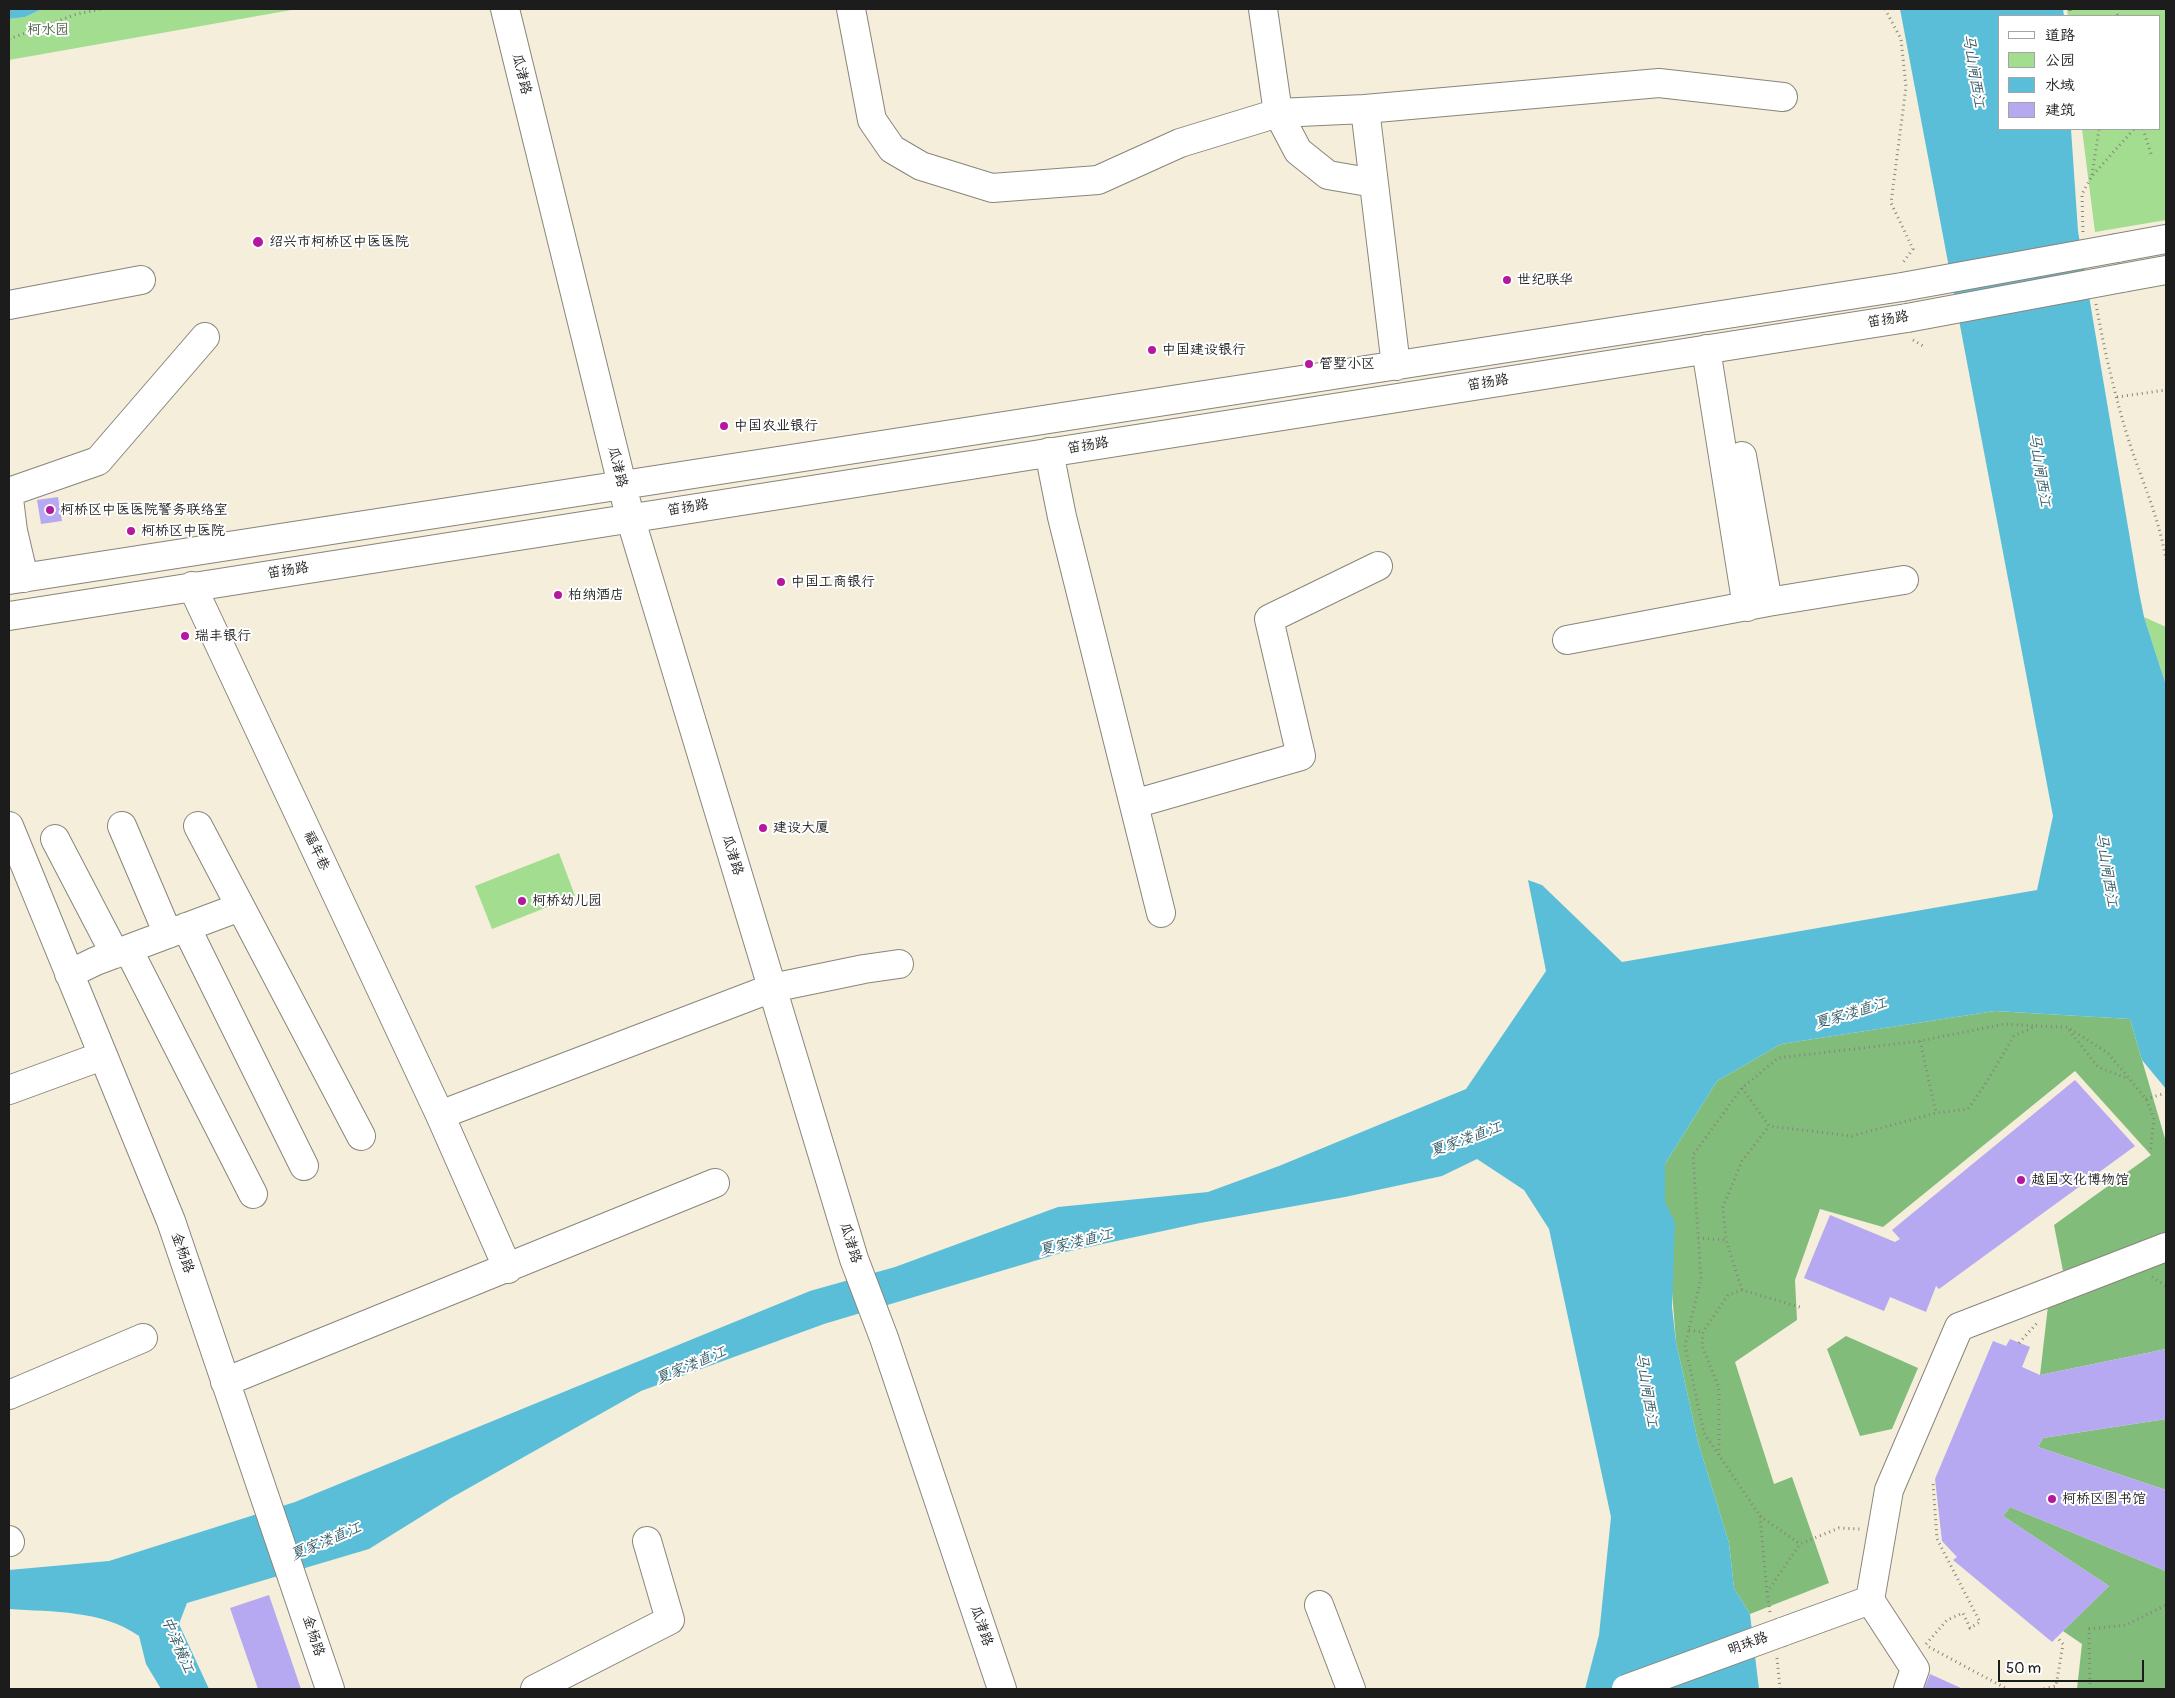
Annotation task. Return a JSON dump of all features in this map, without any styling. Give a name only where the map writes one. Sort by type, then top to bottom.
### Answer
[{"type":"street","name":"瓜渚路","points":[[505,9],[630,517],[854,1259],[884,1338],[1002,1689]]},
{"type":"street","points":[[851,9],[872,120],[892,149],[921,166],[992,188],[1098,180],[1180,143],[1278,113],[1365,109],[1659,83],[1783,97]]},
{"type":"street","points":[[1263,9],[1278,113],[1298,151],[1328,175],[1374,184]]},
{"type":"street","points":[[1365,109],[1396,366]]},
{"type":"street","points":[[9,499],[16,579],[1902,287],[2166,239]]},
{"type":"street","name":"笛扬路","points":[[9,616],[1907,318],[2166,270]]},
{"type":"street","points":[[9,305],[141,280]]},
{"type":"street","points":[[9,492],[98,461],[205,337]]},
{"type":"street","points":[[1715,348],[1758,604]]},
{"type":"street","points":[[1049,452],[1062,517],[1161,913]]},
{"type":"street","points":[[1134,804],[1301,756],[1269,619],[1378,566]]},
{"type":"street","points":[[1567,640],[1758,604],[1904,580]]},
{"type":"street","name":"福年巷","points":[[192,586],[440,1115],[508,1269]]},
{"type":"street","name":"金杨路","points":[[9,826],[171,1221],[330,1689]]},
{"type":"street","points":[[122,826],[304,1166]]},
{"type":"street","points":[[198,826],[361,1136]]},
{"type":"street","points":[[55,839],[121,952],[252,1194]]},
{"type":"street","points":[[69,974],[240,906]]},
{"type":"street","points":[[440,1115],[772,988],[864,969],[899,964]]},
{"type":"street","points":[[9,1090],[102,1056]]},
{"type":"street","points":[[226,1382],[508,1269],[715,1183]]},
{"type":"street","points":[[1908,1689],[1915,1669],[1870,1600],[1889,1490],[1959,1327],[2166,1247]]},
{"type":"street","points":[[11,1389],[142,1338]]},
{"type":"street","points":[[535,1689],[670,1620],[646,1541]]},
{"type":"street","name":"明珠路","points":[[1626,1689],[1870,1600]]},
{"type":"street","points":[[1319,1605],[1351,1689]]},
{"type":"path","points":[[9,39],[77,14],[102,9]]},
{"type":"path","points":[[1885,9],[1901,38],[1906,87],[1891,203],[1913,249]]},
{"type":"path","points":[[2092,176],[2099,130]]},
{"type":"path","points":[[2084,237],[2082,194],[2092,176],[2133,130]]},
{"type":"path","points":[[2144,130],[2152,157]]},
{"type":"path","points":[[2094,295],[2104,353],[2127,436],[2152,504],[2166,560]]},
{"type":"path","points":[[2117,397],[2166,390]]},
{"type":"path","points":[[1800,1544],[1760,1516],[1704,1434],[1685,1346],[1701,1279],[1693,1155],[1742,1088],[1778,1058],[1920,1041],[2004,1024],[2067,1027],[2108,1053],[2146,1099],[2154,1118],[2150,1153]]},
{"type":"path","points":[[1742,1088],[1769,1126],[1852,1136],[1936,1113],[1968,1109],[2014,1036],[2036,1026]]},
{"type":"path","points":[[2067,1027],[2098,1067],[2129,1079]]},
{"type":"path","points":[[1920,1041],[1936,1113]]},
{"type":"path","points":[[2146,1099],[2166,1093]]},
{"type":"path","points":[[1742,1290],[1726,1240],[1723,1207],[1742,1161],[1769,1126]]},
{"type":"path","points":[[1698,1238],[1726,1240]]},
{"type":"path","points":[[1719,1455],[1719,1388],[1702,1346],[1703,1332],[1728,1296],[1742,1290],[1803,1308]]},
{"type":"path","points":[[1689,1330],[1703,1332]]},
{"type":"path","points":[[2019,1343],[2027,1333]]},
{"type":"path","points":[[1925,1644],[1947,1620],[1963,1613],[1970,1628],[1980,1622],[1937,1539],[1934,1483]]},
{"type":"path","points":[[1760,1516],[1767,1592],[1776,1634],[1780,1689]]},
{"type":"path","points":[[1767,1592],[1800,1544],[1840,1528],[1882,1531]]},
{"type":"path","points":[[2090,1689],[2089,1629],[2126,1624],[2166,1604]]},
{"type":"path","points":[[2044,1689],[2056,1686],[2063,1644],[2058,1637]]},
{"type":"path","points":[[1917,1640],[2007,1689]]},
{"type":"green space","name":"柯水园","points":[[42,9],[297,9],[9,60],[9,19],[25,17]]},
{"type":"green space","points":[[2067,9],[2166,9],[2166,220],[2095,232],[2082,130],[2160,130],[2160,15],[2068,15]]},
{"type":"green space","points":[[2144,617],[2166,627],[2166,685]]},
{"type":"green space","points":[[559,853],[575,896],[492,929],[475,886]]},
{"type":"green space","points":[[1995,1011],[2130,1019],[2166,1142],[2166,1235],[2063,1271],[2054,1225],[2151,1155],[2075,1071],[1883,1227],[1820,1209],[1795,1280],[1797,1320],[1735,1362],[1774,1484],[1792,1477],[1829,1583],[1750,1614],[1734,1588],[1729,1543],[1698,1442],[1676,1342],[1665,1202],[1665,1164],[1717,1081],[1781,1044]]},
{"type":"green space","points":[[2166,1260],[2166,1349],[2040,1375],[2048,1306]]},
{"type":"green space","points":[[1846,1336],[1918,1368],[1892,1429],[1860,1436],[1827,1349]]},
{"type":"green space","points":[[2166,1419],[2166,1490],[2038,1447],[2043,1438]]},
{"type":"green space","points":[[2010,1507],[2166,1571],[2166,1689],[2077,1689],[2082,1644],[2063,1631],[2109,1586],[2003,1516]]},
{"type":"water","points":[[9,9],[42,9],[25,17],[9,19]]},
{"type":"water","points":[[1900,9],[2063,9],[2064,15],[1998,15],[1998,130],[2071,130],[2078,231],[2139,592],[2144,617],[2166,685],[2166,1089],[2142,1060],[2130,1019],[1995,1011],[1781,1044],[1717,1081],[1665,1164],[1665,1202],[1675,1222],[1672,1307],[1676,1342],[1698,1442],[1729,1543],[1734,1588],[1750,1614],[1759,1689],[1585,1689],[1599,1635],[1611,1517],[1549,1229],[1524,1190],[1477,1159],[1442,1176],[1345,1197],[1200,1223],[1061,1253],[824,1324],[641,1391],[451,1498],[369,1549],[187,1603],[179,1624],[209,1689],[161,1689],[146,1664],[139,1636],[125,1627],[109,1621],[77,1614],[9,1609],[9,1570],[109,1561],[295,1502],[810,1291],[895,1267],[1058,1207],[1208,1192],[1279,1166],[1466,1089],[1546,971],[1528,880],[1542,885],[1622,962],[2037,890],[2053,816]]},
{"type":"building","name":"柯桥区中医医院警务联络室","points":[[58,497],[62,521],[41,524],[37,500]]},
{"type":"building","name":"越国文化博物馆","points":[[2075,1080],[2135,1146],[1939,1289],[1936,1286],[1926,1312],[1890,1297],[1884,1311],[1804,1278],[1830,1215],[1895,1242],[1900,1239],[1892,1230]]},
{"type":"building","name":"柯桥区图书馆","points":[[2010,1339],[2030,1347],[2022,1367],[2040,1375],[2166,1349],[2166,1419],[2043,1438],[2038,1447],[2166,1490],[2166,1571],[2010,1507],[2003,1516],[2109,1586],[2052,1642],[1953,1560],[1957,1557],[1942,1541],[1935,1479],[1993,1341],[2006,1346]]},
{"type":"building","points":[[269,1595],[301,1689],[258,1689],[230,1608]]},
{"type":"building","points":[[1930,1674],[1963,1689],[1924,1689]]},
{"type":"place","name":"绍兴市柯桥区中医医院","points":[[258,242]]},
{"type":"place","name":"世纪联华","points":[[1507,280]]},
{"type":"place","name":"中国建设银行","points":[[1152,350]]},
{"type":"place","name":"管墅小区","points":[[1309,364]]},
{"type":"place","name":"中国农业银行","points":[[724,426]]},
{"type":"place","name":"柯桥区中医医院警务联络室","points":[[50,510]]},
{"type":"place","name":"柯桥区中医院","points":[[131,531]]},
{"type":"place","name":"中国工商银行","points":[[781,582]]},
{"type":"place","name":"柏纳酒店","points":[[558,595]]},
{"type":"place","name":"瑞丰银行","points":[[185,636]]},
{"type":"place","name":"建设大厦","points":[[763,828]]},
{"type":"place","name":"柯桥幼儿园","points":[[522,901]]},
{"type":"place","name":"越国文化博物馆","points":[[2021,1180]]},
{"type":"place","name":"柯桥区图书馆","points":[[2052,1499]]},
{"type":"water label","name":"马山闸西江","points":[[1973,71]]},
{"type":"water label","name":"马山闸西江","points":[[2039,470]]},
{"type":"water label","name":"马山闸西江","points":[[2106,870]]},
{"type":"water label","name":"夏家溇直江","points":[[1851,1014]]},
{"type":"water label","name":"夏家溇直江","points":[[1466,1140]]},
{"type":"water label","name":"夏家溇直江","points":[[1076,1243]]},
{"type":"water label","name":"夏家溇直江","points":[[691,1366]]},
{"type":"water label","name":"马山闸西江","points":[[1646,1390]]},
{"type":"water label","name":"夏家溇直江","points":[[326,1542]]},
{"type":"water label","name":"中泽横江","points":[[177,1645]]}]
